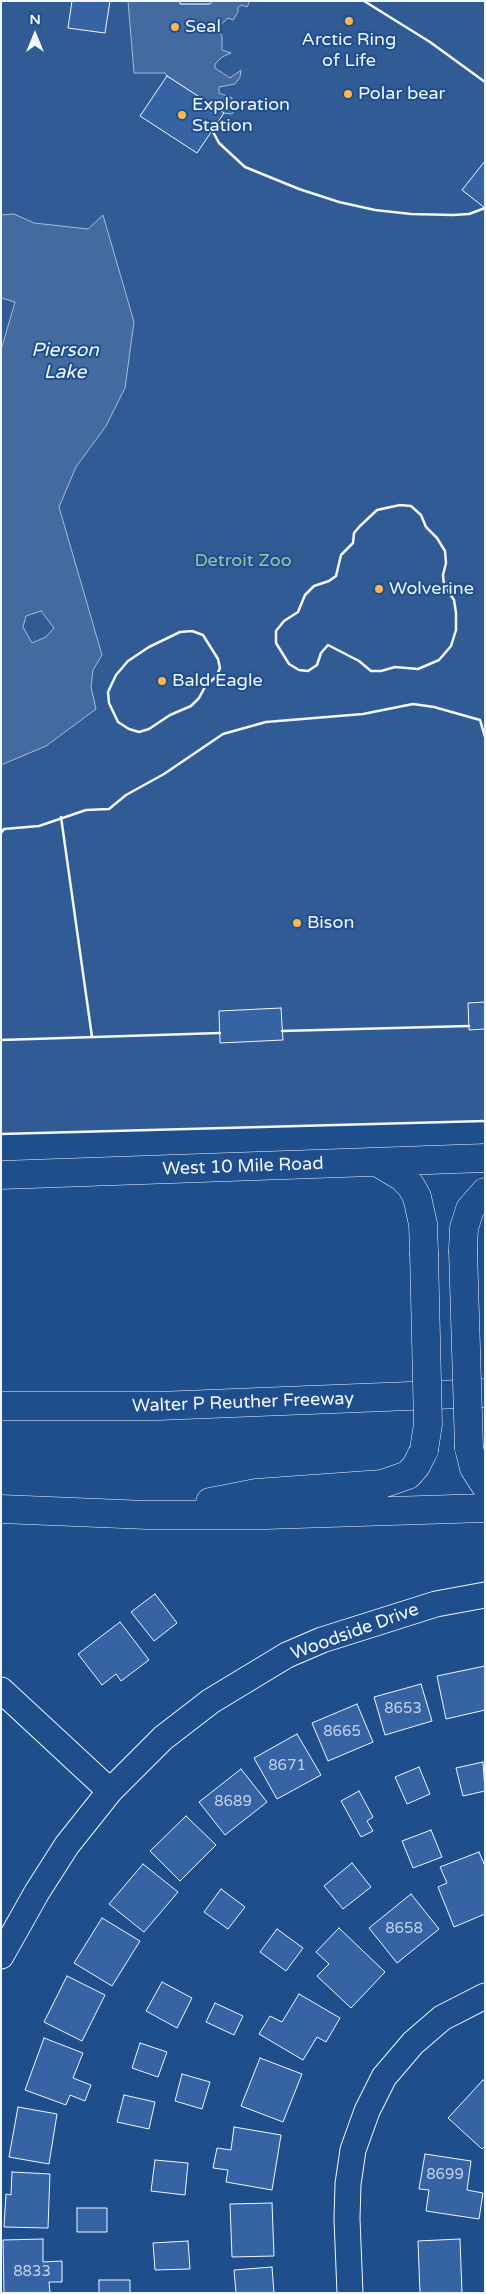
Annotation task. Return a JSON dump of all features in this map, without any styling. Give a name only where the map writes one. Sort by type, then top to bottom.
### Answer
[{"type":"main road","name":"West 10 Mile Road","points":[[1,1175],[485,1158]]},
{"type":"main road","points":[[147,1515],[256,1493],[382,1484],[408,1475],[416,1466],[424,1450],[428,1424],[424,1253],[421,1208],[412,1186],[402,1177],[377,1162]]},
{"type":"main road","points":[[485,1192],[470,1209],[464,1228],[463,1250],[469,1448],[474,1468],[485,1485]]},
{"type":"main road","name":"Walter P Reuther Freeway","points":[[1,1406],[158,1406],[485,1394]]},
{"type":"main road","points":[[1,1509],[147,1515],[382,1513],[485,1508]]},
{"type":"street","name":"Woodside Drive","points":[[1,1956],[37,1892],[67,1845],[110,1791],[163,1738],[189,1718],[220,1695],[287,1655],[322,1640],[396,1615],[436,1604],[485,1595]]},
{"type":"street","points":[[1,1690],[110,1791]]},
{"type":"street","points":[[350,2293],[347,2219],[348,2184],[353,2150],[366,2111],[384,2077],[412,2043],[442,2018],[485,1996]]},
{"type":"shaded area","name":"Detroit Zoo","points":[[1,1],[485,1],[485,1121],[1,1134]]},
{"type":"water","points":[[128,1],[180,1],[181,4],[209,4],[212,1],[248,1],[247,7],[242,5],[238,7],[238,12],[233,20],[228,18],[217,28],[222,36],[222,50],[231,53],[222,57],[215,64],[215,68],[230,78],[241,70],[240,77],[235,84],[219,87],[219,93],[232,98],[231,105],[235,110],[232,114],[224,113],[165,73],[134,73]]},
{"type":"water","name":"Pierson Lake","points":[[14,214],[34,223],[88,229],[103,215],[134,322],[125,388],[106,426],[76,467],[59,507],[102,655],[93,670],[91,687],[96,709],[46,746],[1,765],[1,350],[15,302],[1,298],[1,215]],"holes":[[[41,611],[54,628],[46,637],[32,643],[23,627],[26,616]]]},
{"type":"building","points":[[72,1],[110,1],[105,33],[68,28]]},
{"type":"building","points":[[180,1],[212,1],[210,4],[180,4]]},
{"type":"building","name":"Exploration Station","points":[[167,76],[224,113],[197,153],[140,116]]},
{"type":"building","points":[[485,161],[485,208],[462,190]]},
{"type":"building","points":[[485,1002],[485,1029],[469,1030],[468,1003]]},
{"type":"building","points":[[281,1008],[283,1040],[220,1043],[219,1011]]},
{"type":"building","points":[[155,1594],[177,1623],[154,1641],[131,1612]]},
{"type":"building","points":[[120,1622],[149,1660],[121,1681],[116,1674],[102,1685],[78,1654]]},
{"type":"building","points":[[485,1666],[485,1710],[446,1719],[437,1676]]},
{"type":"building","points":[[421,1684],[432,1721],[385,1735],[374,1697]]},
{"type":"building","points":[[357,1704],[373,1742],[328,1761],[312,1723]]},
{"type":"building","points":[[297,1734],[321,1775],[277,1799],[254,1758]]},
{"type":"building","points":[[483,1762],[485,1791],[463,1796],[456,1768]]},
{"type":"building","points":[[419,1767],[430,1794],[407,1804],[395,1777]]},
{"type":"building","points":[[241,1769],[267,1802],[225,1835],[199,1802]]},
{"type":"building","points":[[359,1791],[373,1817],[367,1821],[373,1831],[361,1837],[341,1801]]},
{"type":"building","points":[[186,1816],[216,1845],[180,1881],[150,1851]]},
{"type":"building","points":[[431,1830],[442,1857],[413,1868],[402,1841]]},
{"type":"building","points":[[479,1852],[485,1866],[485,1914],[454,1927],[438,1887],[447,1883],[440,1867]]},
{"type":"building","points":[[352,1863],[371,1887],[343,1909],[324,1886]]},
{"type":"building","points":[[143,1864],[178,1892],[144,1932],[109,1904]]},
{"type":"building","points":[[221,1889],[245,1907],[228,1929],[204,1912]]},
{"type":"building","points":[[411,1894],[439,1929],[397,1963],[369,1928]]},
{"type":"building","points":[[102,1918],[140,1941],[112,1986],[74,1963]]},
{"type":"building","points":[[339,1928],[385,1972],[351,2008],[317,1976],[329,1964],[316,1952]]},
{"type":"building","points":[[277,1929],[303,1948],[286,1971],[260,1952]]},
{"type":"building","points":[[67,1976],[105,1995],[82,2041],[44,2022]]},
{"type":"building","points":[[162,1982],[192,1998],[177,2028],[146,2011]]},
{"type":"building","points":[[299,1994],[340,2018],[326,2042],[317,2037],[303,2060],[259,2034],[270,2016],[282,2022]]},
{"type":"building","points":[[215,2003],[243,2016],[234,2035],[206,2022]]},
{"type":"building","points":[[44,2038],[83,2053],[73,2078],[91,2085],[85,2101],[70,2095],[66,2105],[25,2090]]},
{"type":"building","points":[[140,2043],[167,2052],[158,2077],[132,2068]]},
{"type":"building","points":[[260,2058],[302,2074],[283,2122],[241,2106]]},
{"type":"building","points":[[182,2074],[210,2082],[202,2109],[175,2101]]},
{"type":"building","points":[[483,2080],[485,2081],[485,2146],[482,2149],[448,2118]]},
{"type":"building","points":[[124,2095],[155,2102],[149,2129],[117,2122]]},
{"type":"building","points":[[18,2107],[57,2114],[49,2164],[9,2157]]},
{"type":"building","points":[[234,2127],[281,2135],[272,2190],[226,2182],[228,2170],[213,2168],[217,2148],[231,2150]]},
{"type":"building","points":[[425,2154],[471,2161],[467,2190],[483,2193],[479,2219],[426,2211],[429,2190],[419,2189]]},
{"type":"building","points":[[155,2160],[188,2163],[185,2195],[151,2191]]},
{"type":"building","points":[[12,2172],[50,2174],[48,2228],[4,2227],[6,2194],[11,2195]]},
{"type":"building","points":[[272,2203],[274,2256],[232,2257],[230,2204]]},
{"type":"building","points":[[77,2208],[107,2208],[107,2232],[77,2232]]},
{"type":"building","points":[[43,2239],[43,2262],[62,2261],[62,2282],[49,2282],[50,2293],[4,2293],[3,2240]]},
{"type":"building","points":[[460,2239],[462,2293],[420,2293],[418,2241]]},
{"type":"building","points":[[188,2241],[190,2269],[155,2270],[153,2243]]},
{"type":"building","points":[[272,2267],[274,2293],[236,2293],[234,2270]]},
{"type":"building","points":[[99,2280],[130,2280],[130,2293],[99,2293]]},
{"type":"wall","points":[[364,1],[430,42],[485,82]]},
{"type":"wall","points":[[212,130],[219,143],[245,167],[299,189],[339,202],[375,210],[411,214],[469,214],[485,208]]},
{"type":"wall","points":[[400,505],[411,506],[421,515],[426,527],[437,538],[445,551],[444,585],[454,600],[456,613],[456,630],[451,646],[439,660],[418,669],[395,667],[381,671],[371,671],[359,661],[328,645],[321,653],[317,665],[308,671],[299,670],[289,664],[276,643],[276,631],[284,621],[298,612],[305,595],[314,586],[329,581],[336,576],[341,555],[353,543],[354,533],[360,526],[377,510],[400,505]]},
{"type":"wall","points":[[192,631],[203,635],[218,659],[220,668],[216,677],[206,685],[199,698],[191,706],[170,715],[149,729],[139,732],[129,729],[118,722],[109,703],[108,692],[116,675],[128,661],[149,647],[180,632],[192,631]]},
{"type":"wall","points":[[1,833],[4,829],[39,826],[86,810],[109,809],[126,795],[164,774],[223,734],[266,722],[363,714],[413,704],[434,707],[480,720],[485,737]]},
{"type":"wall","points":[[61,817],[92,1037]]},
{"type":"wall","points":[[282,1031],[469,1026]]},
{"type":"wall","points":[[1,1040],[220,1033]]},
{"type":"wall","points":[[1,1134],[485,1121]]},
{"type":"place","name":"Arctic Ring of Life","points":[[349,21]]},
{"type":"place","name":"Seal","points":[[175,27]]},
{"type":"place","name":"Polar bear","points":[[348,94]]},
{"type":"place","name":"Exploration Station","points":[[182,115]]},
{"type":"place","name":"Wolverine","points":[[379,589]]},
{"type":"place","name":"Bald Eagle","points":[[162,681]]},
{"type":"place","name":"Bison","points":[[297,923]]}]
